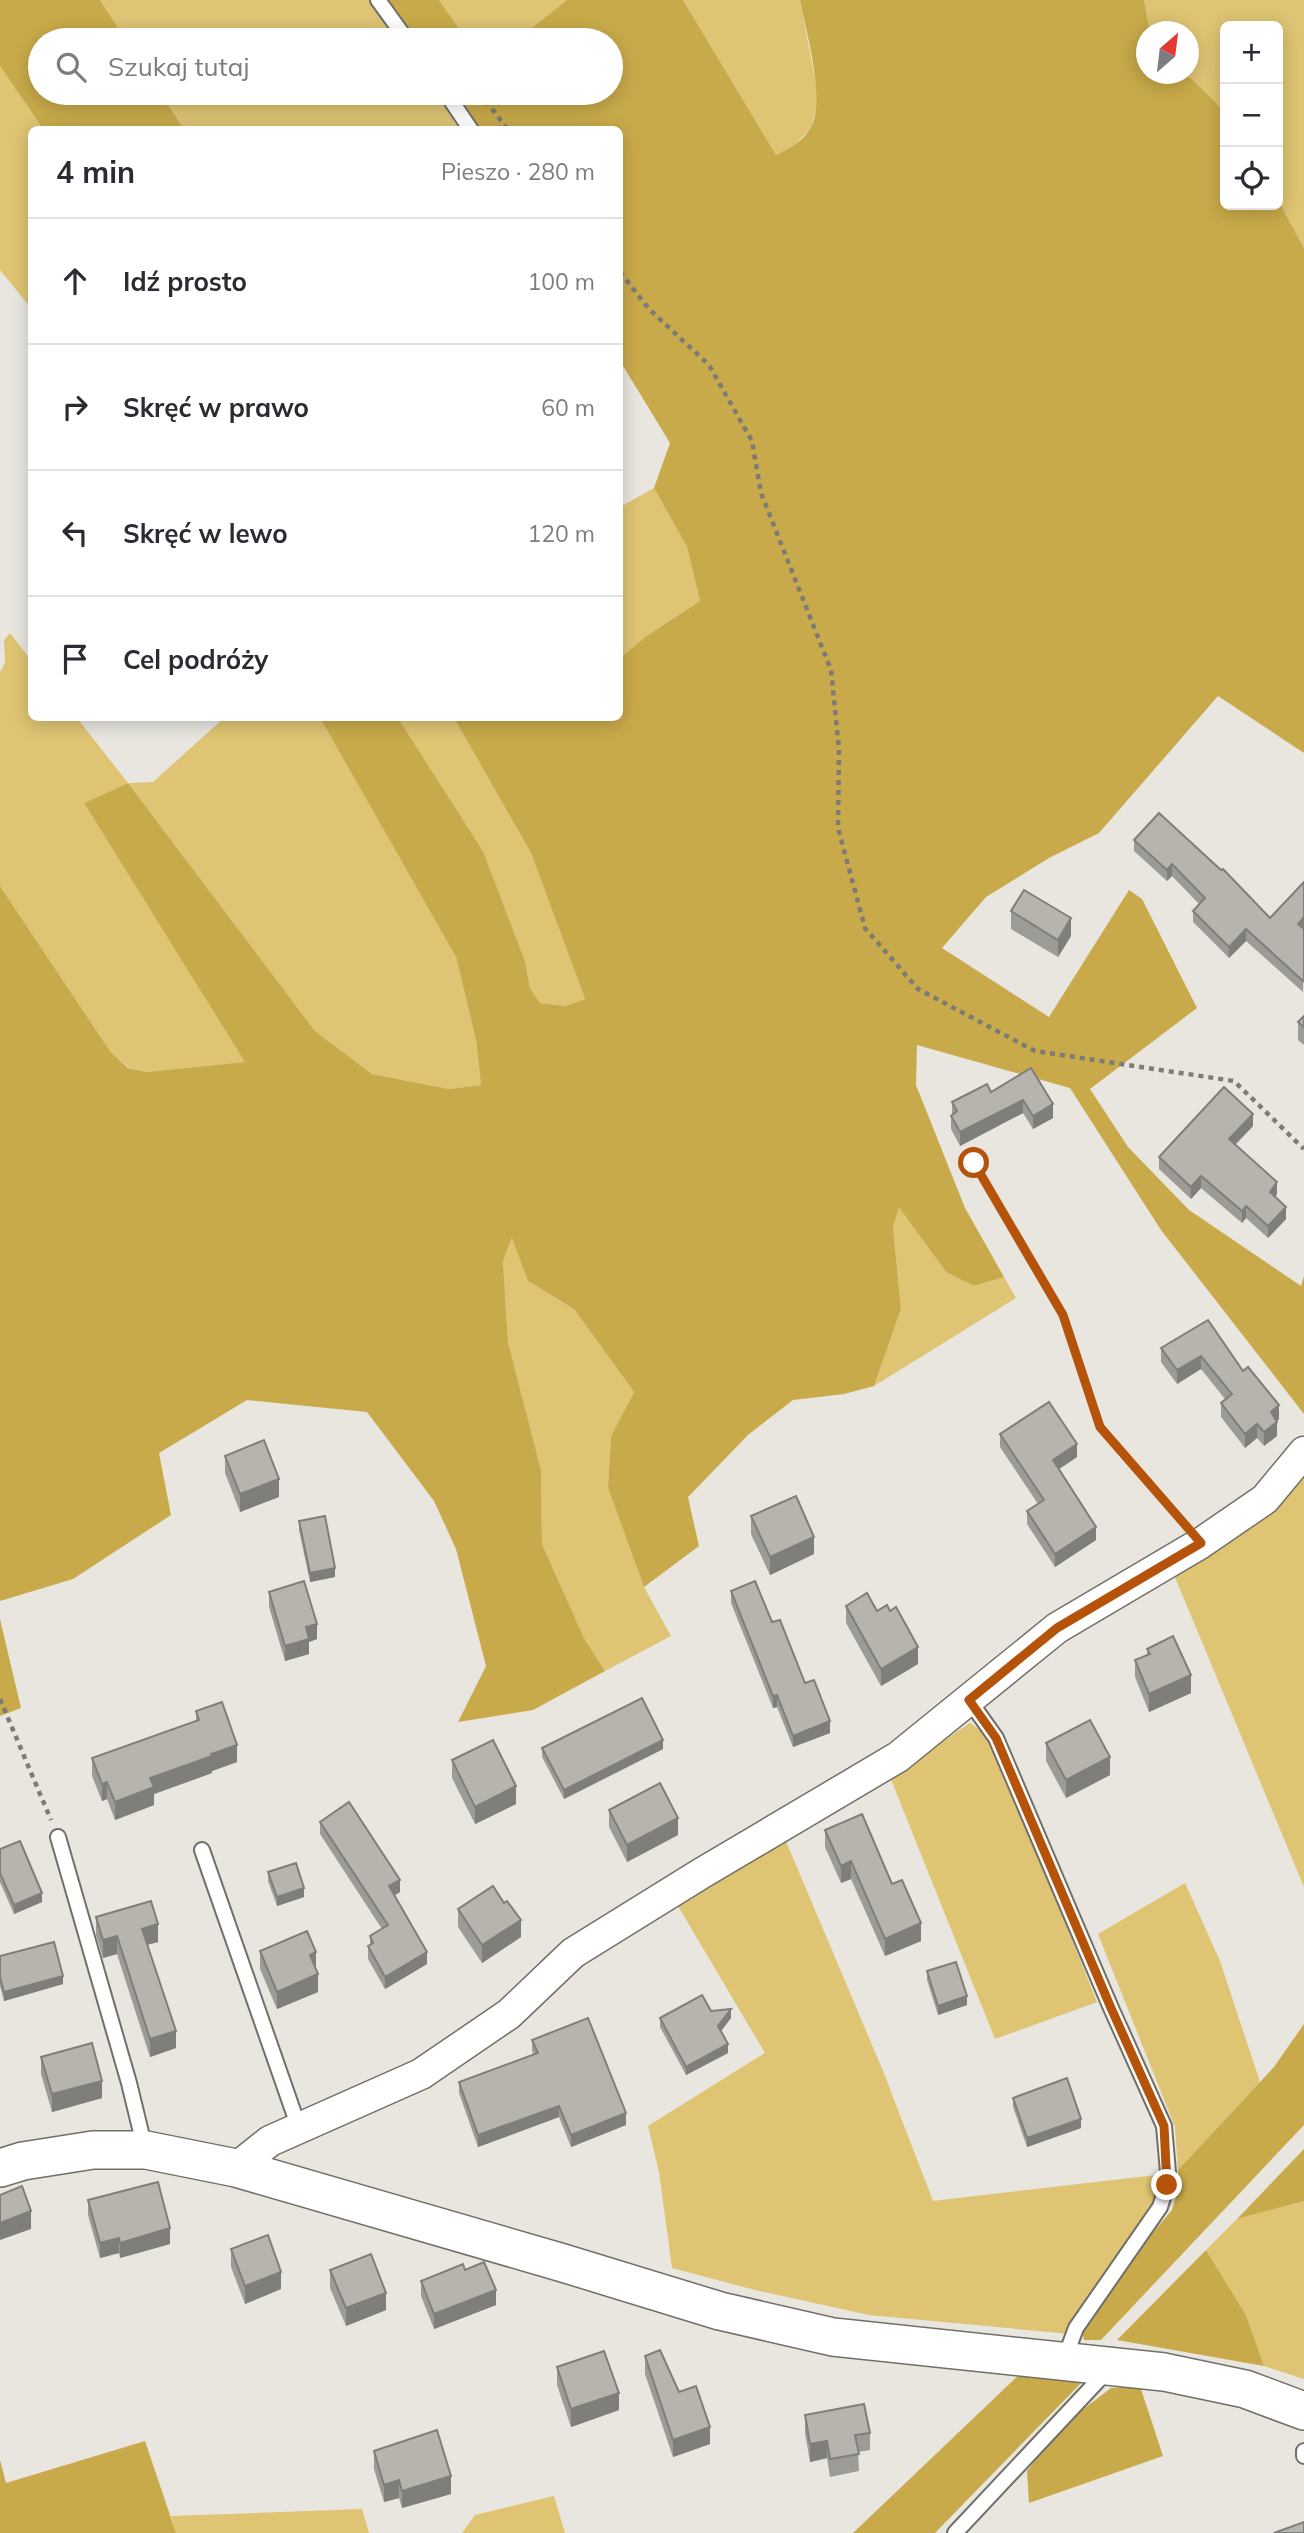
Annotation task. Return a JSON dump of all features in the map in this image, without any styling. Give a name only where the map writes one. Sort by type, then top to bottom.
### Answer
[{"type":"street","points":[[236,2168],[270,2141],[421,2074],[509,2014],[573,1953],[898,1757],[1057,1628],[1201,1543],[1265,1499],[1304,1452]]},
{"type":"street","points":[[0,2168],[23,2161],[93,2150],[146,2151],[236,2168],[733,2314],[833,2337],[1164,2372],[1245,2389],[1304,2411]]},
{"type":"lane","points":[[378,0],[398,28]]},
{"type":"lane","points":[[454,105],[468,126]]},
{"type":"lane","points":[[969,1700],[996,1738],[1164,2126],[1168,2172],[1160,2207],[1076,2328],[1063,2363]]},
{"type":"lane","points":[[58,1837],[146,2151]]},
{"type":"lane","points":[[202,1850],[299,2128]]},
{"type":"lane","points":[[954,2533],[1110,2368]]},
{"type":"path","points":[[489,105],[505,126]]},
{"type":"path","points":[[623,276],[649,309],[709,365],[752,441],[761,494],[831,670],[839,749],[838,828],[865,928],[918,989],[1035,1051],[1234,1081],[1304,1149]]},
{"type":"path","points":[[974,1163],[1063,1315],[1100,1427],[1201,1543]]},
{"type":"path","points":[[0,1699],[58,1837]]},
{"type":"shaded area","points":[[0,0],[100,0],[118,28],[28,28],[28,105],[168,105],[182,126],[41,126],[0,66]]},
{"type":"shaded area","points":[[100,0],[369,0],[390,28],[118,28]]},
{"type":"shaded area","points":[[388,0],[439,0],[459,28],[409,28]]},
{"type":"shaded area","points":[[439,0],[567,0],[531,28],[459,28]]},
{"type":"shaded area","points":[[567,0],[683,0],[776,155],[803,138],[815,117],[814,66],[800,0],[1144,0],[1148,21],[1136,21],[1136,84],[1197,84],[1220,107],[1220,210],[1283,209],[1304,248],[1304,753],[1218,696],[1099,833],[1049,858],[986,897],[942,948],[1049,1017],[1129,890],[1142,899],[1197,1008],[1090,1089],[1128,1147],[1189,1210],[1301,1286],[1304,1276],[1304,1414],[1161,1230],[1070,1088],[917,1045],[916,1085],[965,1208],[1004,1277],[974,1286],[946,1272],[899,1207],[893,1227],[901,1309],[874,1386],[844,1394],[793,1400],[748,1435],[688,1497],[699,1546],[644,1587],[608,1488],[611,1436],[634,1392],[574,1309],[528,1281],[512,1238],[503,1261],[508,1342],[541,1470],[542,1544],[584,1638],[605,1671],[533,1710],[458,1722],[486,1666],[456,1549],[434,1501],[367,1412],[247,1400],[159,1453],[171,1515],[73,1579],[0,1601],[0,886],[110,1051],[128,1068],[146,1072],[245,1062],[84,803],[128,783],[315,1031],[372,1074],[449,1089],[481,1085],[476,1040],[456,957],[322,721],[400,721],[483,851],[525,961],[530,988],[540,1003],[565,1006],[585,999],[531,853],[456,721],[623,721],[623,655],[645,637],[700,601],[687,547],[654,488],[670,443],[623,366],[623,126],[478,126],[464,105],[623,105],[623,28],[531,28]]},
{"type":"shaded area","points":[[683,0],[800,0],[819,99],[811,128],[792,148],[776,155]]},
{"type":"shaded area","points":[[1144,0],[1304,0],[1304,248],[1283,209],[1283,21],[1220,21],[1220,107],[1197,84],[1199,21],[1148,21]]},
{"type":"shaded area","points":[[0,66],[41,126],[28,126],[28,304],[0,270]]},
{"type":"shaded area","points":[[168,105],[444,105],[457,126],[182,126]]},
{"type":"shaded area","points":[[654,488],[687,547],[700,601],[645,637],[623,655],[623,505]]},
{"type":"shaded area","points":[[10,633],[28,656],[28,721],[79,721],[128,783],[84,803],[246,1062],[146,1072],[129,1068],[110,1051],[0,886],[0,672],[5,663],[4,640]]},
{"type":"shaded area","points":[[221,721],[322,721],[456,957],[476,1040],[481,1085],[449,1089],[372,1074],[315,1031],[128,783],[153,782]]},
{"type":"shaded area","points":[[400,721],[456,721],[531,853],[585,999],[565,1006],[540,1003],[530,988],[525,961],[483,851]]},
{"type":"shaded area","points":[[899,1206],[946,1272],[974,1286],[1004,1277],[1016,1298],[874,1386],[901,1309],[893,1227]]},
{"type":"shaded area","points":[[513,1236],[528,1281],[574,1309],[634,1392],[611,1436],[608,1488],[644,1587],[671,1636],[605,1671],[584,1638],[542,1544],[541,1470],[508,1342],[503,1261]]},
{"type":"shaded area","points":[[1304,1474],[1304,1887],[1172,1570]]},
{"type":"shaded area","points":[[0,1619],[21,1708],[0,1716]]},
{"type":"shaded area","points":[[970,1723],[991,1738],[1097,2002],[995,2039],[890,1777]]},
{"type":"shaded area","points":[[785,1839],[883,2071],[933,2201],[1156,2175],[1156,2197],[1072,2326],[1070,2334],[869,2315],[755,2290],[672,2268],[659,2172],[648,2126],[765,2053],[678,1906]]},
{"type":"shaded area","points":[[1185,1883],[1220,1961],[1260,2082],[1178,2170],[1175,2127],[1098,1934]]},
{"type":"shaded area","points":[[1304,2024],[1304,2125],[1101,2340],[1084,2340],[1084,2329],[1132,2257],[1172,2210],[1178,2170],[1274,2067]]},
{"type":"shaded area","points":[[1304,2149],[1304,2201],[1237,2219]]},
{"type":"shaded area","points":[[1304,2201],[1304,2379],[1264,2366],[1246,2315],[1206,2250],[1237,2219]]},
{"type":"shaded area","points":[[1206,2250],[1246,2315],[1264,2366],[1117,2340]]},
{"type":"shaded area","points":[[1022,2372],[1083,2381],[935,2533],[853,2533]]},
{"type":"shaded area","points":[[1140,2386],[1163,2456],[1029,2503],[1027,2471],[1065,2423],[1111,2388]]},
{"type":"shaded area","points":[[145,2441],[176,2533],[0,2533],[0,2460],[6,2483]]},
{"type":"shaded area","points":[[554,2496],[565,2533],[462,2533],[475,2515]]},
{"type":"shaded area","points":[[362,2509],[369,2533],[176,2533],[171,2516]]},
{"type":"building","points":[[1159,813],[1223,869],[1270,918],[1304,882],[1304,917],[1298,924],[1304,929],[1303,981],[1246,929],[1229,947],[1193,911],[1205,898],[1172,864],[1167,870],[1134,840]]},
{"type":"building","points":[[1024,890],[1071,918],[1058,940],[1011,911]]},
{"type":"building","points":[[1304,1016],[1304,1027],[1298,1022]]},
{"type":"building","points":[[1031,1068],[1053,1104],[1033,1116],[1023,1100],[960,1132],[951,1116],[957,1111],[952,1102],[987,1084],[991,1092]]},
{"type":"building","points":[[1224,1087],[1253,1114],[1229,1139],[1277,1182],[1270,1192],[1286,1207],[1268,1226],[1246,1206],[1242,1211],[1201,1176],[1191,1187],[1159,1157]]},
{"type":"building","points":[[1208,1320],[1243,1371],[1248,1367],[1279,1405],[1271,1412],[1277,1422],[1264,1432],[1257,1424],[1245,1434],[1221,1403],[1232,1394],[1201,1356],[1177,1370],[1161,1348]]},
{"type":"building","points":[[1049,1402],[1077,1444],[1053,1460],[1096,1527],[1055,1554],[1027,1511],[1044,1500],[1000,1434]]},
{"type":"building","points":[[264,1440],[279,1479],[240,1494],[225,1456]]},
{"type":"building","points":[[796,1496],[814,1537],[770,1557],[751,1516]]},
{"type":"building","points":[[325,1516],[335,1568],[310,1573],[299,1521]]},
{"type":"building","points":[[304,1581],[317,1624],[306,1627],[309,1639],[285,1646],[269,1592]]},
{"type":"building","points":[[755,1581],[772,1622],[780,1620],[805,1683],[814,1680],[830,1721],[793,1736],[777,1695],[773,1696],[731,1591]]},
{"type":"building","points":[[867,1593],[877,1611],[887,1605],[890,1611],[896,1607],[918,1647],[881,1669],[846,1606]]},
{"type":"building","points":[[1173,1636],[1191,1675],[1149,1694],[1135,1660],[1150,1654],[1147,1649]]},
{"type":"building","points":[[642,1698],[663,1740],[564,1790],[542,1748]]},
{"type":"building","points":[[222,1702],[237,1745],[150,1778],[154,1787],[115,1802],[107,1782],[102,1784],[92,1758],[199,1720],[196,1711]]},
{"type":"building","points":[[1090,1720],[1110,1757],[1066,1780],[1046,1743]]},
{"type":"building","points":[[493,1740],[516,1786],[475,1807],[452,1760]]},
{"type":"building","points":[[660,1783],[678,1818],[627,1845],[609,1810]]},
{"type":"building","points":[[349,1802],[400,1880],[389,1886],[427,1952],[385,1977],[368,1946],[373,1943],[370,1936],[388,1925],[320,1822]]},
{"type":"building","points":[[862,1814],[892,1884],[902,1880],[921,1923],[885,1939],[851,1861],[841,1866],[825,1830]]},
{"type":"building","points":[[20,1841],[42,1893],[14,1905],[0,1873],[0,1849]]},
{"type":"building","points":[[296,1863],[304,1888],[277,1897],[268,1872]]},
{"type":"building","points":[[493,1886],[504,1903],[507,1901],[521,1920],[482,1945],[458,1909]]},
{"type":"building","points":[[151,1901],[158,1924],[142,1929],[176,2031],[150,2039],[117,1936],[103,1940],[96,1917]]},
{"type":"building","points":[[307,1931],[316,1952],[310,1955],[318,1974],[277,1992],[260,1951]]},
{"type":"building","points":[[54,1942],[63,1976],[4,1992],[0,1977],[0,1956]]},
{"type":"building","points":[[956,1962],[967,1996],[938,2006],[927,1971]]},
{"type":"building","points":[[702,1995],[711,2011],[731,2009],[718,2026],[728,2044],[686,2067],[660,2018]]},
{"type":"building","points":[[588,2018],[626,2113],[571,2135],[559,2106],[478,2135],[459,2082],[538,2053],[532,2040]]},
{"type":"building","points":[[92,2043],[102,2081],[52,2094],[41,2057]]},
{"type":"building","points":[[1067,2078],[1081,2119],[1027,2138],[1013,2098]]},
{"type":"building","points":[[158,2182],[170,2228],[120,2243],[119,2238],[100,2243],[88,2200]]},
{"type":"building","points":[[22,2186],[31,2211],[0,2223],[0,2195]]},
{"type":"building","points":[[268,2235],[281,2272],[245,2286],[231,2249]]},
{"type":"building","points":[[371,2254],[386,2293],[346,2308],[330,2270]]},
{"type":"building","points":[[484,2262],[496,2290],[434,2314],[421,2281],[463,2264],[465,2270]]},
{"type":"building","points":[[660,2350],[679,2392],[696,2386],[710,2427],[673,2440],[645,2356]]},
{"type":"building","points":[[604,2351],[619,2393],[571,2409],[557,2367]]},
{"type":"building","points":[[864,2404],[870,2433],[855,2435],[859,2454],[830,2459],[827,2441],[810,2444],[805,2415]]},
{"type":"building","points":[[437,2430],[451,2476],[402,2491],[399,2480],[384,2485],[374,2451]]},
{"type":"building","points":[[1304,2522],[1304,2533],[1274,2533]]},
{"type":"waterway","points":[[0,1464],[24,1451],[98,1374],[189,1340],[216,1322],[218,1247],[285,1244],[378,1259],[423,1205],[517,1187],[580,1141],[633,1042],[678,849],[747,719],[763,661],[847,550],[811,367],[860,298],[933,172],[985,67],[1034,0]]},
{"type":"route","points":[[974,1163],[1063,1315],[1100,1427],[1201,1543],[1057,1628],[969,1700],[996,1738],[1164,2126],[1167,2185]]}]
